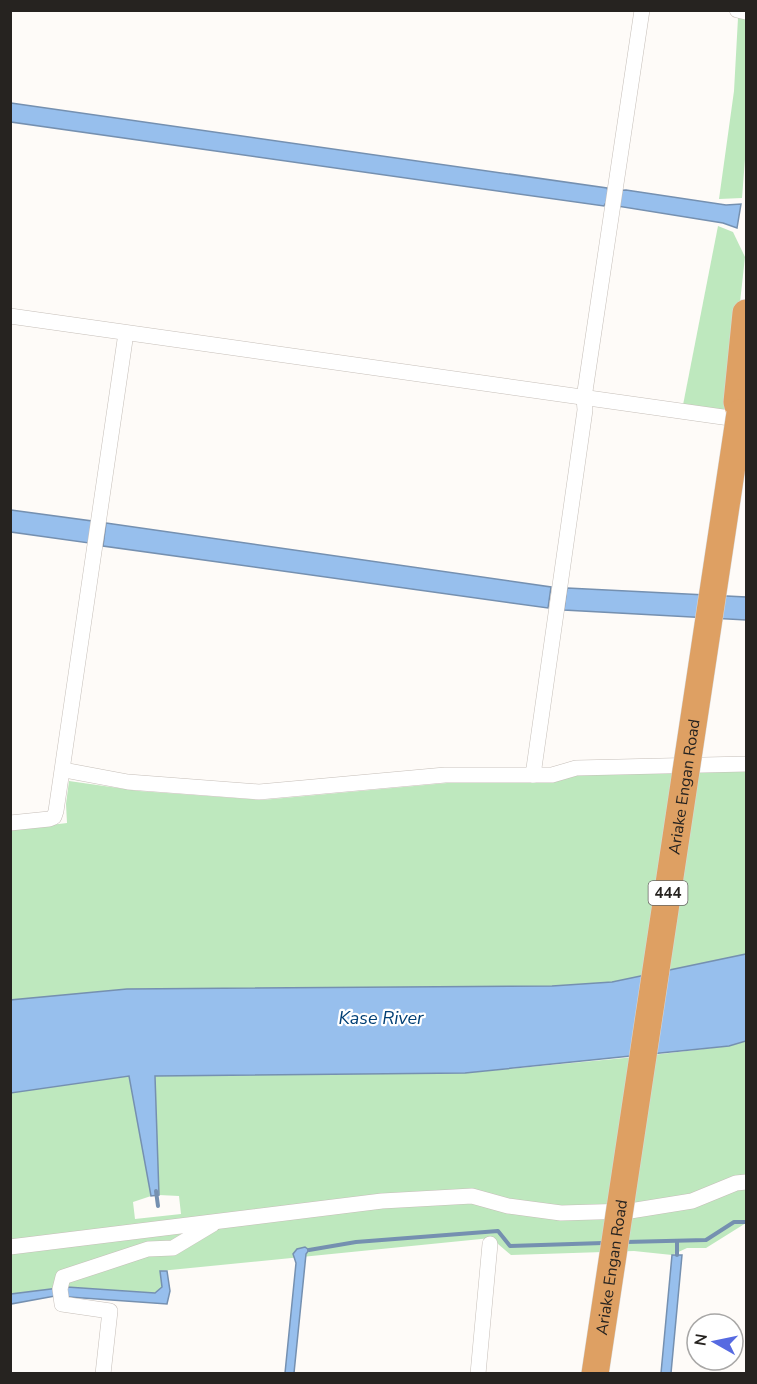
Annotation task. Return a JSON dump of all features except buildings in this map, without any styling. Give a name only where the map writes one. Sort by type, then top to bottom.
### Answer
[{"type":"highway","name":"Ariake Engan Road","points":[[595,1374],[744,411],[737,402],[747,313]]},
{"type":"street","points":[[533,775],[585,410],[584,398],[642,10]]},
{"type":"street","points":[[736,10],[747,12]]},
{"type":"street","points":[[10,316],[584,398],[744,411]]},
{"type":"street","points":[[10,823],[54,817],[64,770],[126,333]]},
{"type":"street","points":[[64,770],[128,782],[259,792],[445,775],[552,775],[576,768],[747,764]]},
{"type":"street","points":[[10,1247],[382,1201],[472,1196],[508,1206],[561,1213],[630,1211],[692,1201],[736,1183],[747,1182]]},
{"type":"street","points":[[103,1374],[110,1311],[62,1304],[60,1293],[63,1277],[148,1249],[173,1248],[218,1221]]},
{"type":"street","points":[[478,1374],[490,1244]]},
{"type":"green space","points":[[738,18],[746,19],[746,146],[742,198],[719,199],[734,91]]},
{"type":"green space","points":[[718,226],[733,232],[745,257],[728,411],[683,405]]},
{"type":"green space","points":[[746,768],[746,954],[612,982],[552,986],[127,989],[11,1000],[10,830],[67,823],[66,804],[69,781],[139,791],[262,800],[447,783],[555,782],[575,773]]},
{"type":"green space","points":[[746,1041],[746,1223],[706,1248],[687,1248],[672,1255],[634,1251],[511,1255],[491,1238],[160,1271],[162,1287],[155,1293],[67,1287],[11,1294],[10,1093],[129,1076],[151,1196],[133,1202],[135,1219],[181,1214],[179,1196],[159,1195],[155,1076],[465,1073],[635,1057],[729,1046]]},
{"type":"water","points":[[11,103],[607,188],[608,191],[626,190],[726,205],[741,204],[737,228],[723,223],[605,204],[604,206],[11,122]]},
{"type":"water","points":[[11,510],[92,521],[89,543],[11,532]]},
{"type":"water","points":[[106,523],[551,587],[548,608],[103,546]]},
{"type":"water","points":[[567,588],[746,597],[746,620],[564,610]]},
{"type":"water","name":"Kase River","points":[[746,954],[746,1041],[729,1046],[465,1073],[155,1076],[159,1195],[151,1196],[129,1076],[11,1093],[10,1000],[127,989],[552,986],[612,982]]},
{"type":"water","points":[[305,1247],[309,1250],[306,1254],[294,1373],[285,1373],[296,1263],[293,1254],[297,1249]]},
{"type":"water","points":[[672,1255],[682,1255],[671,1373],[661,1373]]},
{"type":"water","points":[[160,1271],[167,1271],[170,1291],[167,1304],[55,1296],[11,1304],[11,1294],[67,1287],[155,1293],[162,1287]]},
{"type":"waterway","points":[[156,1191],[158,1206]]},
{"type":"waterway","points":[[626,1242],[706,1240],[734,1222],[746,1222]]},
{"type":"waterway","points":[[309,1250],[356,1242],[498,1231],[510,1246],[603,1243]]},
{"type":"waterway","points":[[677,1241],[677,1255]]}]
